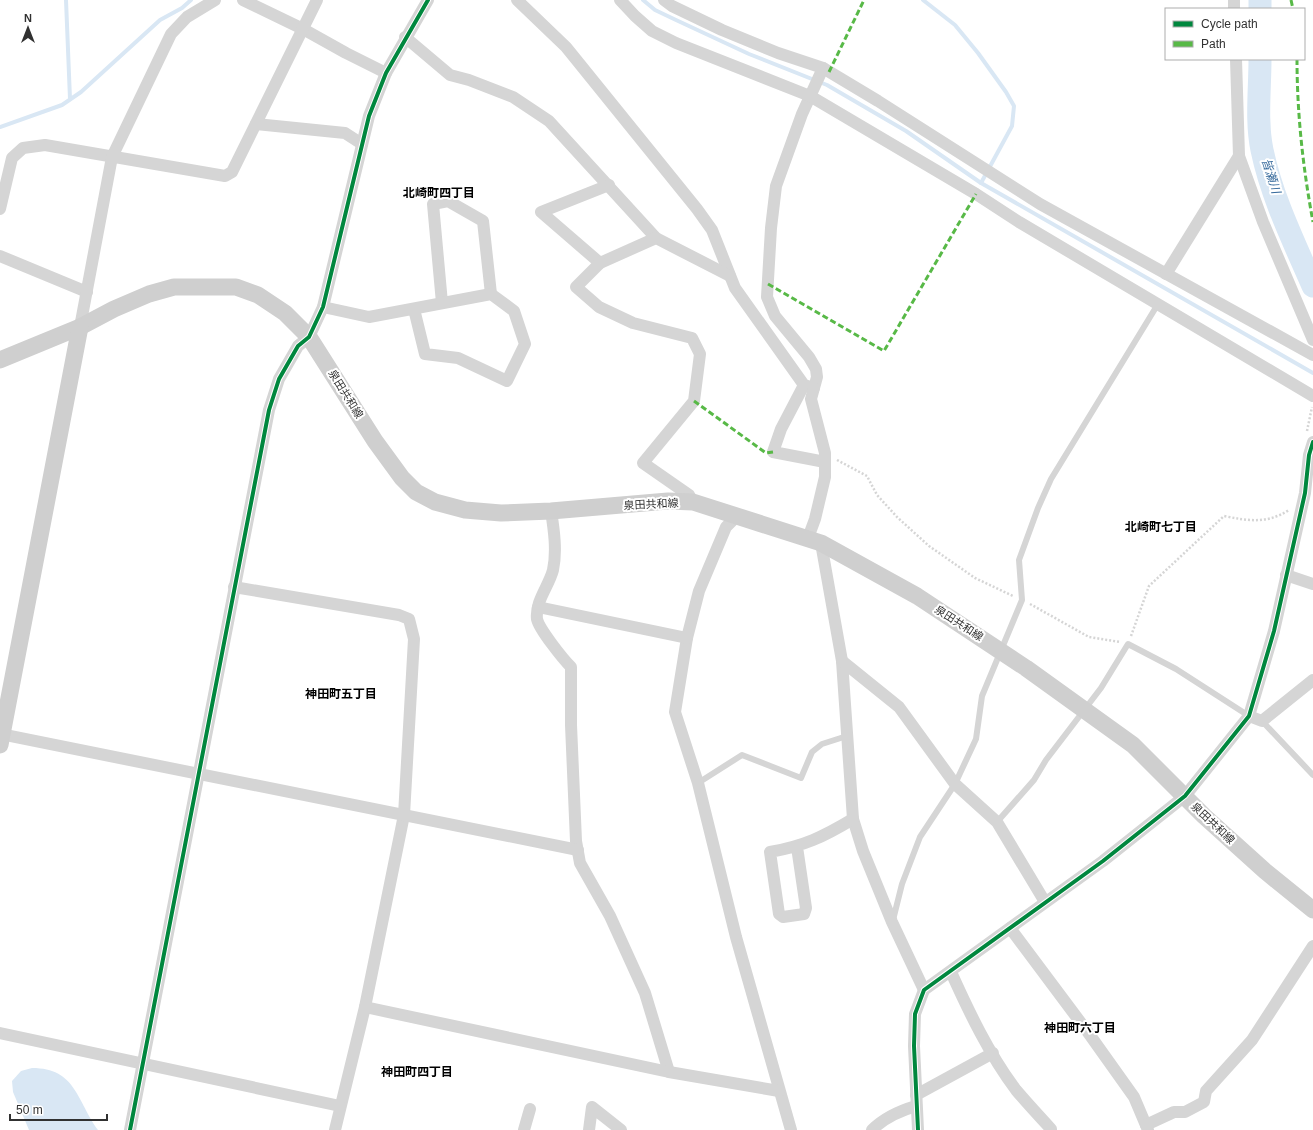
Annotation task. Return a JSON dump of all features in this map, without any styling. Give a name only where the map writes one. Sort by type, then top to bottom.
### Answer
[{"type":"main road","name":"泉田共和線","points":[[0,360],[80,327],[114,309],[149,294],[174,287],[211,286],[236,288],[258,295],[285,313],[309,337],[375,441],[402,478],[416,492],[435,502],[464,510],[501,513],[551,511],[668,501],[693,502],[736,517],[815,540],[869,568],[917,596],[1001,650],[1133,745],[1184,796],[1265,871],[1313,910]]},
{"type":"main road","points":[[1,738],[80,327]]},
{"type":"street","points":[[80,327],[112,157],[171,34],[187,17],[215,0]]},
{"type":"street","points":[[243,0],[303,29],[346,54],[386,73]]},
{"type":"street","points":[[0,209],[12,158],[23,148],[45,145],[225,176],[232,172],[317,0]]},
{"type":"street","points":[[130,1130],[200,775],[234,587],[269,410],[280,379],[298,346],[309,337],[323,307],[369,116],[386,73],[405,37],[428,0]]},
{"type":"street","points":[[517,0],[566,47],[697,209],[712,230],[735,288],[809,386],[825,458],[826,477],[815,519],[815,540],[842,661],[853,819],[863,851],[892,922],[924,990]]},
{"type":"street","points":[[620,0],[652,31],[810,96],[1313,396]]},
{"type":"street","points":[[664,0],[672,6],[722,30],[821,72],[878,101],[1040,204],[1313,355]]},
{"type":"street","points":[[405,37],[450,75],[470,80],[513,97],[549,121],[656,238],[730,276]]},
{"type":"street","points":[[1236,60],[1239,156],[1263,222],[1313,340]]},
{"type":"street","points":[[821,72],[810,96],[776,186],[771,228],[767,297],[775,316],[809,357],[816,369],[817,377],[809,386],[781,429],[772,452],[825,458]]},
{"type":"street","points":[[256,124],[345,133],[362,144]]},
{"type":"street","points":[[1166,274],[1239,156]]},
{"type":"street","points":[[600,263],[541,212],[609,185]]},
{"type":"street","points":[[442,303],[433,204],[448,201],[483,221],[491,294]]},
{"type":"street","points":[[656,238],[600,263],[576,287],[599,307],[632,323],[692,338],[700,354],[694,401],[643,463],[689,495],[693,502]]},
{"type":"street","points":[[0,256],[87,292]]},
{"type":"street","points":[[323,307],[369,317],[491,294],[514,311],[525,344],[507,381],[458,358],[425,354],[414,309]]},
{"type":"street","points":[[918,1130],[916,1101],[915,1014],[924,990],[1103,861],[1184,796],[1249,716],[1274,631],[1305,493],[1310,437]]},
{"type":"street","points":[[551,511],[554,530],[553,571],[538,607],[537,621],[557,651],[571,667],[571,725],[576,841],[580,863],[610,916],[645,993],[669,1072]]},
{"type":"street","points":[[736,517],[726,527],[700,591],[687,638],[675,712],[698,783],[736,937],[791,1130]]},
{"type":"street","points":[[1286,575],[1313,584]]},
{"type":"street","points":[[234,587],[399,615],[409,619],[414,639],[404,815],[365,1007],[335,1130]]},
{"type":"street","points":[[538,607],[687,638]]},
{"type":"street","points":[[842,661],[899,707],[955,784],[997,822],[1045,902]]},
{"type":"street","points":[[1249,716],[1262,721],[1313,680]]},
{"type":"street","points":[[1,738],[200,775],[578,850]]},
{"type":"street","points":[[798,847],[806,908],[804,914],[783,917],[779,914],[770,852],[798,847],[824,837],[853,819]]},
{"type":"street","points":[[1010,928],[1087,1030],[1134,1097],[1147,1128],[1174,1112],[1185,1112],[1204,1102],[1206,1091],[1252,1040],[1313,946]]},
{"type":"street","points":[[951,972],[970,1014],[1016,1090],[1051,1129]]},
{"type":"street","points":[[365,1007],[669,1072],[779,1091]]},
{"type":"street","points":[[0,1033],[340,1106]]},
{"type":"street","points":[[872,1130],[878,1124],[993,1053]]},
{"type":"street","points":[[588,1130],[592,1107],[621,1130]]},
{"type":"street","points":[[524,1130],[530,1109]]},
{"type":"lane","points":[[892,922],[902,884],[920,838],[955,784],[976,739],[982,696],[1022,600],[1019,560],[1038,508],[1051,479],[1158,304]]},
{"type":"lane","points":[[997,822],[1034,780],[1046,760],[1085,711],[1128,644],[1176,670],[1249,716]]},
{"type":"lane","points":[[1262,721],[1313,775]]},
{"type":"lane","points":[[698,783],[742,755],[801,778],[812,752],[822,744],[847,736]]},
{"type":"path","points":[[1310,437],[1313,402]]},
{"type":"path","points":[[825,458],[868,476],[876,495],[897,517],[929,546],[975,578],[1022,600],[1089,637],[1128,644],[1149,586],[1224,516],[1244,520],[1277,518],[1290,509],[1291,505]]},
{"type":"water","points":[[32,1068],[47,1069],[67,1080],[74,1088],[98,1130],[29,1130],[13,1092],[12,1081],[21,1071]]},
{"type":"waterway","points":[[66,0],[70,99]]},
{"type":"waterway","points":[[0,127],[62,105],[81,92],[160,20],[182,8],[191,0]]},
{"type":"waterway","points":[[643,0],[655,10],[749,54],[827,85],[906,131],[981,183],[1313,373]]},
{"type":"waterway","points":[[923,0],[955,25],[978,53],[1006,92],[1014,106],[1012,126],[981,183]]},
{"type":"waterway","name":"皆瀬川","points":[[1260,0],[1260,8]]},
{"type":"waterway","name":"皆瀬川","points":[[1260,60],[1259,128],[1266,168],[1291,236],[1313,286]]},
{"type":"marked path","points":[[829,72],[864,0]]},
{"type":"marked path","points":[[1291,0],[1293,8]]},
{"type":"marked path","points":[[1297,60],[1301,141],[1313,222]]},
{"type":"marked path","points":[[768,284],[884,351],[976,194]]},
{"type":"marked path","points":[[694,401],[766,453],[773,452]]},
{"type":"cycle path","points":[[130,1130],[269,410],[279,379],[298,346],[309,337],[323,307],[369,116],[386,73],[428,0]]},
{"type":"cycle path","points":[[918,1130],[914,1046],[915,1014],[924,990],[1103,861],[1185,796],[1249,716],[1274,631],[1305,493],[1309,455],[1313,442]]},
{"type":"district","name":"北崎町四丁目","points":[[439,193]]},
{"type":"district","name":"北崎町七丁目","points":[[1161,527]]},
{"type":"district","name":"神田町五丁目","points":[[341,694]]},
{"type":"district","name":"神田町六丁目","points":[[1080,1028]]},
{"type":"district","name":"神田町四丁目","points":[[417,1072]]}]
